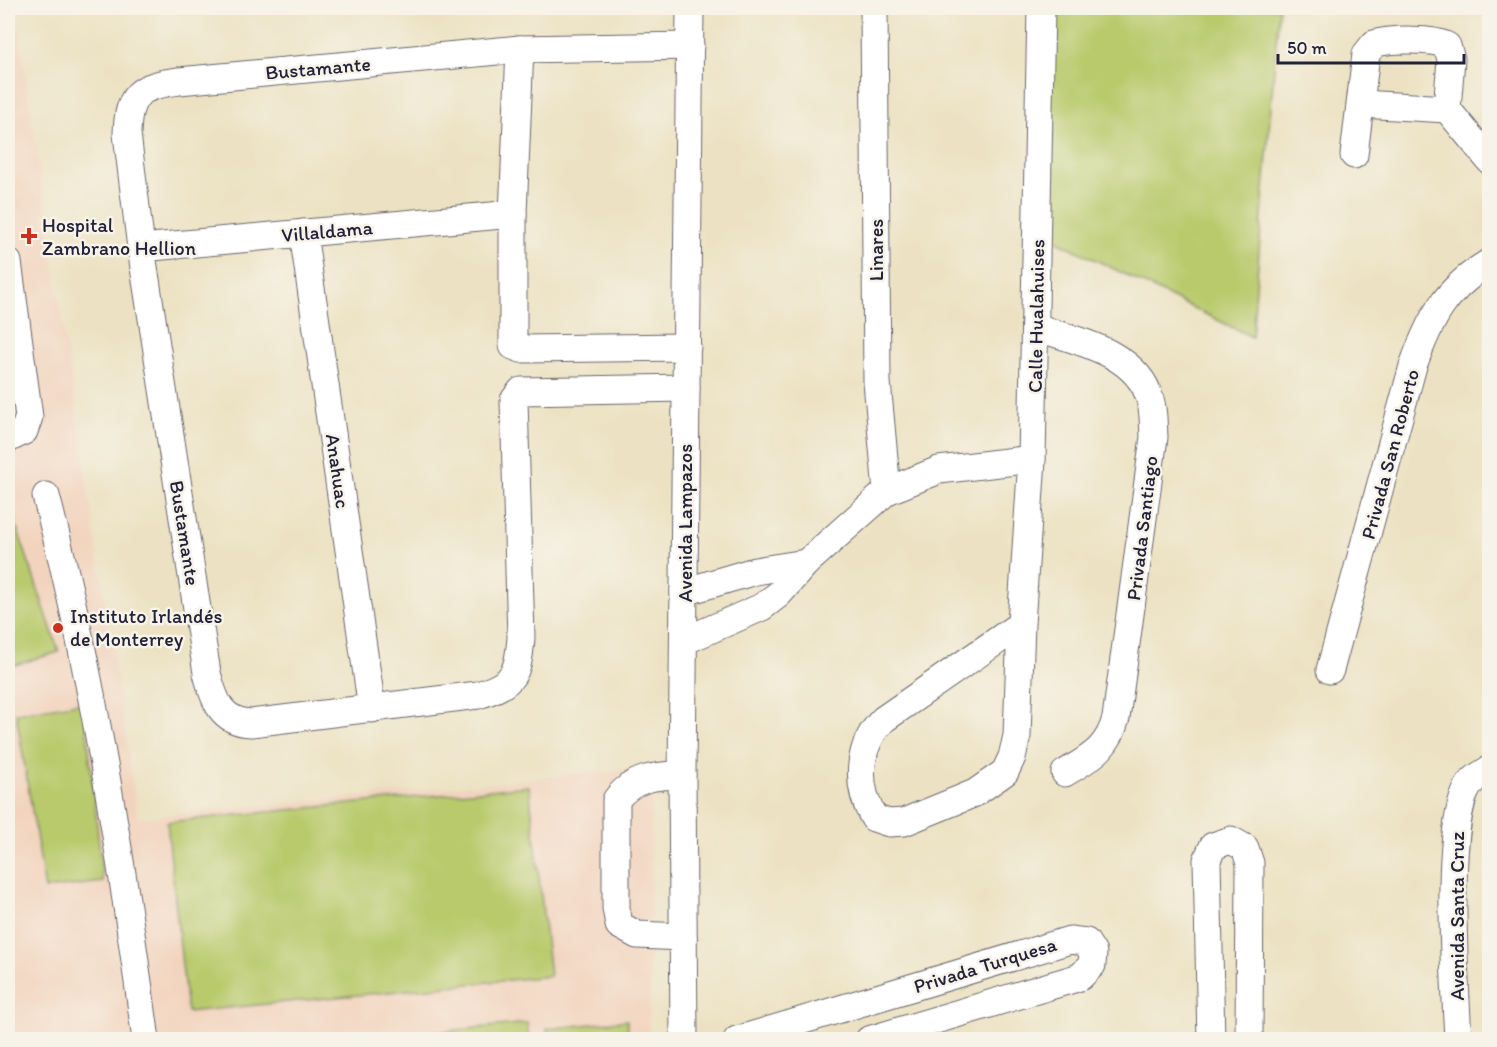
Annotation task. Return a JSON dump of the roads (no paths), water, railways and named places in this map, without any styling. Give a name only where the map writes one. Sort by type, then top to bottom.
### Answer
[{"type":"street","name":"Avenida Lampazos","points":[[684,1040],[682,776],[690,8]]},
{"type":"street","name":"Linares","points":[[874,8],[877,382],[887,491]]},
{"type":"street","name":"Calle Hualahuises","points":[[1021,624],[873,729],[863,755],[862,776],[866,805],[874,818],[889,823],[921,817],[959,802],[993,783],[1005,772],[1012,757],[1017,736],[1021,624],[1032,459],[1041,8]]},
{"type":"street","points":[[1354,155],[1369,48],[1390,41],[1435,42],[1447,46],[1451,54],[1447,109],[1490,161]]},
{"type":"street","name":"Bustamante","points":[[686,388],[521,391],[517,394],[514,400],[521,638],[517,670],[509,682],[478,695],[251,723],[232,720],[218,706],[207,674],[141,248],[127,119],[134,96],[146,88],[179,81],[520,49],[690,46]]},
{"type":"street","points":[[520,49],[513,214],[513,346],[521,349],[687,347]]},
{"type":"street","points":[[1361,104],[1447,109]]},
{"type":"street","name":"Villaldama","points":[[141,248],[513,214]]},
{"type":"street","name":"Anahuac","points":[[303,233],[372,709]]},
{"type":"street","points":[[8,262],[28,417],[24,431],[8,438]]},
{"type":"street","name":"Privada San Roberto","points":[[1330,670],[1413,366],[1425,333],[1439,306],[1454,288],[1490,262]]},
{"type":"street","name":"Privada Santiago","points":[[1036,327],[1116,357],[1142,382],[1150,398],[1153,414],[1154,436],[1116,718],[1111,736],[1102,748],[1065,773]]},
{"type":"street","points":[[684,641],[762,607],[779,594],[806,563],[887,491],[939,470],[1032,459]]},
{"type":"street","points":[[46,496],[69,584],[93,697],[146,1040]]},
{"type":"street","points":[[684,592],[755,571],[806,563]]},
{"type":"street","name":"Avenida Santa Cruz","points":[[1458,1040],[1453,851],[1458,811],[1470,783],[1490,769]]},
{"type":"street","points":[[682,776],[658,776],[625,787],[616,800],[616,908],[619,926],[637,935],[683,938]]},
{"type":"street","points":[[1211,1040],[1206,860],[1214,846],[1231,840],[1245,848],[1250,863],[1250,1040]]},
{"type":"street","name":"Privada Turquesa","points":[[738,1040],[1070,940],[1086,942],[1093,953],[1092,965],[1080,977],[869,1040]]},
{"type":"street","points":[[901,991],[910,1027]]},
{"type":"place","name":"Hospital Zambrano Hellion","points":[[29,236]]},
{"type":"place","name":"Instituto Irlandés de Monterrey","points":[[58,628]]}]
